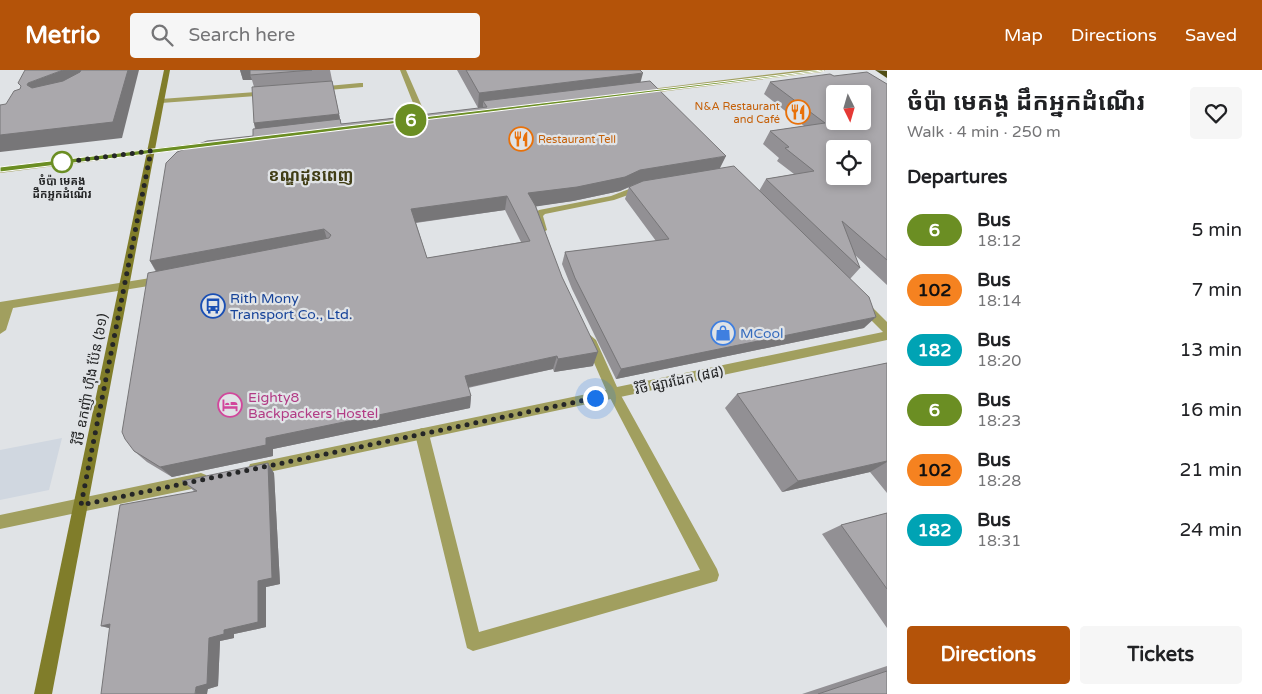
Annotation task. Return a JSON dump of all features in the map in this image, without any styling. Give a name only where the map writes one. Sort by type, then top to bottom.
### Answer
[{"type":"highway","points":[[879,70],[887,75]]},
{"type":"street","name":"វិថី ឧកញ៉ា ហ៊ីង ប៉ែន (៦១)","points":[[43,694],[167,70]]},
{"type":"street","points":[[403,70],[423,118]]},
{"type":"street","points":[[648,94],[822,70]]},
{"type":"street","points":[[312,89],[360,85]]},
{"type":"street","points":[[161,101],[273,92]]},
{"type":"street","points":[[414,120],[433,117]]},
{"type":"street","points":[[0,170],[219,143]]},
{"type":"street","points":[[545,237],[538,219],[538,215],[542,212],[603,201],[624,195],[635,189],[655,185]]},
{"type":"street","points":[[0,330],[4,306],[124,288],[172,278]]},
{"type":"street","points":[[860,302],[887,329]]},
{"type":"street","points":[[422,434],[473,642],[712,575],[614,394],[586,332]]},
{"type":"street","name":"វិថី ផ្សារដែក (៨៨)","points":[[246,470],[887,336]]},
{"type":"street","points":[[0,522],[217,477]]},
{"type":"shaded area","points":[[62,438],[49,490],[0,500],[0,450]]},
{"type":"building","points":[[25,70],[63,70],[28,83],[27,85],[32,88],[63,81],[81,70],[128,70],[113,122],[0,135],[0,105],[6,104],[14,91],[20,89],[21,86],[18,83]]},
{"type":"building","points":[[250,70],[312,70],[250,75]]},
{"type":"building","points":[[466,70],[640,70],[643,73],[479,93]]},
{"type":"building","points":[[867,72],[887,84],[887,260],[842,221],[860,268],[766,179],[814,171],[785,148],[789,147],[770,131],[825,123],[770,82],[830,74],[834,76]]},
{"type":"building","points":[[332,81],[339,114],[254,123],[252,87]]},
{"type":"building","points":[[650,81],[726,156],[640,170],[625,177],[577,187],[528,193],[535,205],[562,277],[598,352],[558,359],[557,356],[465,376],[471,396],[266,438],[266,445],[160,467],[134,451],[122,432],[148,273],[329,238],[331,235],[324,229],[150,261],[166,163],[177,152],[207,141],[253,136],[253,129],[340,119],[341,124],[487,107],[483,101]],"holes":[[[507,196],[530,241],[427,258],[411,209]]]},
{"type":"building","points":[[734,166],[869,297],[876,317],[621,369],[575,278],[565,252],[669,239],[629,187],[643,181]]},
{"type":"building","points":[[887,363],[887,461],[798,481],[737,394]]},
{"type":"building","points":[[268,463],[272,578],[258,581],[258,622],[224,630],[224,634],[209,638],[207,684],[196,687],[195,694],[101,694],[110,624],[101,626],[120,505],[197,491],[182,481]]},
{"type":"building","points":[[887,513],[887,589],[841,525]]},
{"type":"building","points":[[887,671],[887,694],[818,694]]},
{"type":"bus line","name":"6","points":[[0,170],[822,70]]},
{"type":"place","name":"N&A Restaurant and Café","points":[[798,112]]},
{"type":"place","name":"Restaurant Tell","points":[[521,139]]},
{"type":"place","name":"ចំប៉ា មេគង្គ ដឹកអ្នកដំណើរ","points":[[62,162]]},
{"type":"place","name":"Rith Mony Transport Co., Ltd.","points":[[213,306]]},
{"type":"place","name":"MCool","points":[[723,333]]},
{"type":"place","name":"Eighty8 Backpackers Hostel","points":[[230,405]]},
{"type":"district","name":"ខណ្ឌដូនពេញ","points":[[311,175]]},
{"type":"route","points":[[62,162],[57,163],[151,151],[81,505],[595,398]]}]
